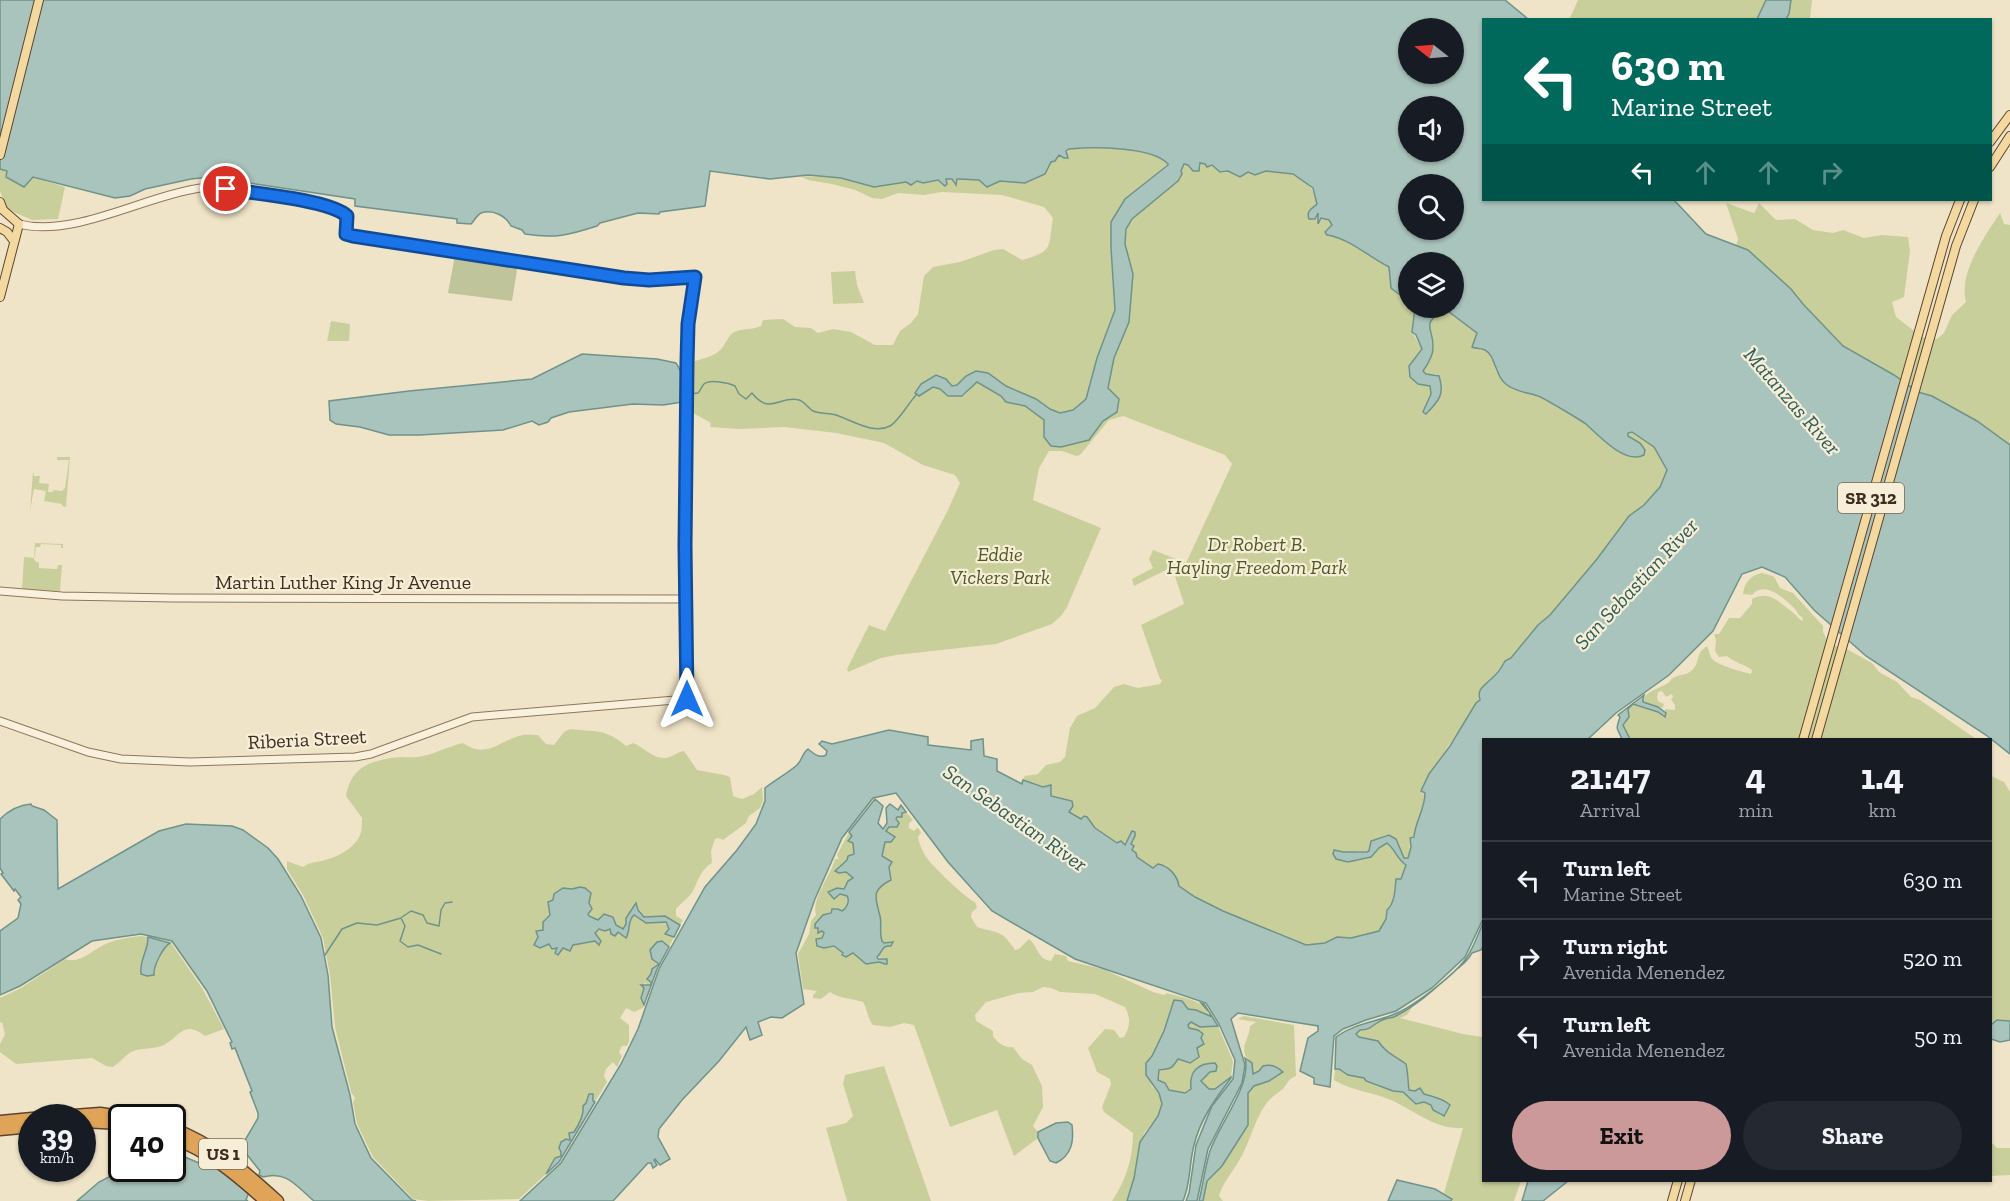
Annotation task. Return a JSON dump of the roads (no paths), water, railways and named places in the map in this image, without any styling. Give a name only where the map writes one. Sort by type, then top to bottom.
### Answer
[{"type":"highway","points":[[0,1121],[18,1119]]},
{"type":"highway","points":[[0,1130],[18,1128]]},
{"type":"highway","name":"US 1","points":[[186,1135],[225,1156],[278,1201]]},
{"type":"highway","name":"US 1","points":[[186,1144],[221,1163],[265,1201]]},
{"type":"main road","points":[[0,155],[39,0]]},
{"type":"main road","points":[[1992,139],[2010,115]]},
{"type":"main road","points":[[1992,163],[2010,136]]},
{"type":"main road","name":"SR 312","points":[[1804,738],[1940,256],[1960,201]]},
{"type":"main road","name":"SR 312","points":[[1817,738],[1951,263],[1960,233],[1974,201]]},
{"type":"main road","points":[[0,202],[4,210],[19,224]]},
{"type":"main road","points":[[0,215],[19,224]]},
{"type":"main road","points":[[0,223],[19,224]]},
{"type":"main road","points":[[0,297],[19,224]]},
{"type":"main road","points":[[0,228],[7,232],[14,241]]},
{"type":"main road","points":[[1672,1201],[1677,1182]]},
{"type":"main road","points":[[1685,1201],[1690,1182]]},
{"type":"street","points":[[19,224],[37,227],[64,226],[164,195],[209,187],[307,202],[340,211],[347,216],[346,234],[358,237],[624,278],[649,280],[695,277],[688,324],[685,546],[687,599]]},
{"type":"street","name":"Martin Luther King Jr Avenue","points":[[0,591],[71,597],[687,599]]},
{"type":"street","name":"Riberia Street","points":[[0,721],[88,752],[110,757],[190,762],[365,755],[472,717],[687,699],[687,599]]},
{"type":"water","points":[[0,0],[1505,0],[1527,18],[1482,18],[1482,201],[1675,201],[1706,234],[1748,250],[1791,289],[1843,346],[1894,375],[1918,392],[1932,396],[1977,421],[2010,445],[2010,754],[1992,738],[1866,656],[1814,610],[1785,577],[1762,567],[1742,574],[1713,631],[1669,675],[1616,713],[1589,738],[1482,738],[1482,921],[1465,957],[1432,988],[1396,1011],[1343,1029],[1334,1036],[1330,1087],[1314,1084],[1314,1078],[1300,1071],[1308,1038],[1318,1031],[1318,1026],[1238,1013],[1231,1019],[1245,1065],[1242,1083],[1208,1149],[1197,1201],[1186,1201],[1196,1145],[1212,1106],[1233,1079],[1235,1060],[1219,1024],[1206,1003],[1075,959],[992,911],[948,862],[896,793],[873,798],[842,838],[815,899],[796,953],[804,1004],[782,1018],[771,1017],[758,1022],[762,1035],[750,1040],[746,1027],[719,1061],[682,1100],[659,1129],[658,1137],[670,1159],[660,1165],[655,1159],[657,1165],[653,1168],[651,1163],[648,1163],[613,1201],[520,1201],[561,1163],[621,1064],[638,1029],[659,969],[705,887],[756,824],[765,801],[765,788],[797,765],[808,749],[819,756],[826,755],[827,751],[819,744],[822,741],[832,744],[889,730],[928,737],[928,745],[971,750],[971,741],[983,739],[984,756],[997,759],[997,771],[1022,784],[1023,780],[1043,787],[1051,785],[1051,796],[1072,801],[1073,806],[1069,812],[1081,819],[1084,816],[1087,817],[1095,828],[1117,843],[1121,841],[1125,845],[1132,831],[1135,832],[1131,844],[1134,846],[1132,850],[1137,857],[1153,868],[1158,864],[1166,867],[1174,875],[1179,886],[1223,911],[1306,945],[1325,943],[1337,937],[1351,938],[1379,931],[1393,900],[1396,879],[1401,879],[1406,865],[1387,843],[1371,857],[1348,862],[1336,859],[1333,854],[1334,850],[1367,852],[1371,841],[1389,835],[1396,839],[1404,858],[1408,858],[1411,847],[1410,838],[1414,837],[1425,799],[1425,793],[1421,791],[1429,774],[1480,700],[1481,689],[1538,625],[1550,615],[1597,559],[1629,516],[1644,505],[1660,487],[1667,470],[1654,447],[1632,432],[1628,433],[1628,436],[1640,443],[1645,450],[1644,455],[1629,456],[1620,452],[1586,424],[1562,409],[1538,396],[1518,391],[1503,381],[1489,353],[1472,347],[1477,333],[1457,318],[1464,318],[1464,252],[1398,252],[1398,293],[1391,288],[1389,267],[1351,244],[1327,235],[1325,232],[1332,225],[1329,220],[1321,218],[1318,224],[1318,213],[1315,219],[1309,219],[1309,212],[1317,204],[1313,188],[1293,174],[1266,171],[1255,175],[1248,172],[1240,177],[1228,171],[1220,172],[1212,165],[1207,167],[1200,163],[1199,171],[1193,171],[1184,164],[1178,181],[1132,219],[1126,229],[1125,244],[1133,274],[1129,322],[1114,358],[1108,388],[1119,399],[1117,412],[1103,421],[1089,440],[1061,447],[1051,446],[1044,437],[1044,420],[1025,406],[1006,402],[1001,396],[977,382],[962,396],[948,396],[940,389],[933,387],[919,396],[915,393],[921,384],[936,375],[946,379],[952,386],[957,385],[966,376],[976,371],[988,373],[1006,386],[1060,413],[1073,410],[1086,399],[1097,358],[1115,310],[1111,222],[1125,199],[1168,165],[1160,158],[1149,154],[1121,149],[1069,149],[1066,151],[1068,158],[1059,155],[1055,161],[1051,162],[1045,174],[1025,183],[1000,181],[987,187],[979,180],[957,179],[956,185],[952,179],[946,179],[945,186],[938,180],[923,183],[917,181],[911,185],[906,182],[874,187],[841,178],[808,175],[770,179],[710,171],[705,206],[659,214],[638,213],[600,223],[578,232],[554,236],[525,234],[522,230],[511,226],[502,216],[490,212],[481,213],[471,224],[457,223],[457,219],[355,206],[355,199],[210,177],[145,189],[130,196],[115,198],[33,177],[24,187],[6,177],[7,171],[0,169]]},
{"type":"water","points":[[1766,0],[1791,0],[1787,18],[1757,18]]},
{"type":"water","points":[[1414,318],[1433,318],[1430,323],[1433,351],[1423,371],[1426,374],[1439,376],[1441,393],[1426,414],[1423,412],[1431,394],[1430,386],[1418,384],[1410,377],[1409,366],[1422,349],[1416,335],[1412,332]]},
{"type":"water","points":[[582,354],[657,359],[676,363],[682,373],[682,402],[663,405],[633,404],[569,412],[539,425],[532,421],[503,430],[420,435],[389,435],[360,427],[336,424],[330,420],[329,401],[532,379]]},
{"type":"water","points":[[1644,695],[1643,702],[1658,707],[1666,713],[1665,717],[1658,712],[1633,704],[1628,709],[1629,717],[1623,725],[1630,738],[1622,738],[1617,728],[1620,717],[1618,715]]},
{"type":"water","points":[[875,799],[883,806],[878,823],[883,829],[887,823],[886,808],[890,804],[898,810],[901,805],[906,812],[902,813],[902,817],[897,817],[899,823],[897,827],[889,827],[886,831],[895,837],[891,842],[885,842],[882,856],[892,862],[889,867],[891,880],[880,887],[876,895],[881,919],[882,941],[884,943],[893,942],[877,957],[887,959],[887,964],[879,962],[866,964],[853,953],[846,957],[842,955],[843,953],[834,946],[824,948],[817,946],[816,939],[822,938],[824,933],[822,931],[818,933],[818,928],[815,928],[815,924],[823,915],[831,913],[832,909],[842,911],[847,906],[847,896],[840,894],[834,899],[828,892],[837,888],[844,889],[848,881],[853,878],[846,872],[835,871],[847,860],[848,856],[854,854],[853,843],[848,841],[852,836],[849,832]]},
{"type":"water","points":[[31,804],[57,820],[58,889],[159,831],[186,824],[232,826],[243,830],[268,848],[278,859],[301,896],[321,938],[328,975],[332,1027],[350,1095],[355,1124],[371,1158],[412,1200],[416,1201],[314,1201],[297,1185],[285,1178],[259,1175],[260,1171],[241,1147],[258,1118],[250,1092],[252,1091],[235,1048],[232,1049],[230,1043],[232,1042],[207,991],[172,941],[141,934],[92,941],[20,986],[0,995],[0,931],[18,918],[21,904],[18,900],[21,897],[1,874],[3,873],[0,868],[0,819],[15,808]]},
{"type":"water","points":[[580,887],[591,893],[589,903],[592,909],[588,914],[598,920],[604,914],[613,917],[616,925],[623,929],[626,918],[636,903],[644,917],[665,916],[680,925],[674,937],[665,934],[669,929],[666,922],[646,923],[634,915],[630,920],[626,938],[618,932],[615,936],[611,934],[610,929],[605,931],[599,929],[595,933],[601,941],[599,945],[595,941],[573,945],[570,951],[563,948],[558,955],[555,953],[557,948],[552,949],[549,944],[540,948],[534,945],[538,937],[536,931],[543,930],[543,922],[550,915],[548,902],[553,900],[554,894],[563,888]]},
{"type":"water","points":[[1482,925],[1482,948],[1472,953],[1467,960],[1454,971],[1462,964],[1474,945]]},
{"type":"water","points":[[148,937],[170,943],[159,957],[154,975],[147,976],[141,974],[141,969]]},
{"type":"water","points":[[662,941],[669,947],[657,969],[644,1005],[641,998],[644,988],[641,985],[651,985],[647,979],[652,969],[659,964],[652,959],[650,950],[657,942]]},
{"type":"water","points":[[1445,980],[1403,1012],[1381,1020],[1356,1034],[1359,1037],[1378,1041],[1387,1051],[1406,1064],[1409,1090],[1415,1091],[1420,1088],[1424,1094],[1441,1099],[1450,1105],[1444,1116],[1424,1102],[1416,1104],[1403,1092],[1393,1091],[1366,1081],[1364,1078],[1348,1075],[1335,1069],[1336,1037],[1343,1032],[1405,1009]]},
{"type":"water","points":[[1174,1000],[1182,1001],[1188,1009],[1210,1016],[1210,1013],[1218,1026],[1200,1027],[1191,1022],[1188,1025],[1189,1028],[1203,1034],[1201,1038],[1204,1044],[1197,1048],[1199,1057],[1190,1063],[1178,1059],[1170,1068],[1159,1070],[1158,1080],[1165,1083],[1169,1090],[1185,1093],[1191,1089],[1193,1073],[1199,1066],[1215,1063],[1216,1071],[1210,1072],[1201,1081],[1209,1089],[1215,1089],[1231,1078],[1200,1127],[1192,1152],[1183,1201],[1127,1201],[1134,1178],[1140,1142],[1158,1116],[1162,1104],[1159,1093],[1146,1075],[1146,1063],[1164,1031]]},
{"type":"water","points":[[1997,1020],[2010,1021],[2010,1040],[2000,1042],[1992,1039],[1992,1024]]},
{"type":"water","points":[[1245,1058],[1252,1063],[1253,1074],[1263,1066],[1269,1065],[1283,1072],[1269,1081],[1254,1086],[1248,1093],[1248,1125],[1222,1166],[1207,1181],[1203,1201],[1199,1201],[1214,1140],[1244,1080]]},
{"type":"water","points":[[589,1094],[593,1094],[595,1102],[559,1162],[546,1174],[555,1158],[561,1156],[559,1148],[561,1142],[566,1139],[570,1140],[569,1133],[574,1132],[578,1126]]},
{"type":"water","points":[[1068,1122],[1072,1125],[1073,1131],[1069,1152],[1056,1163],[1050,1161],[1038,1138],[1038,1132],[1056,1123]]},
{"type":"water","points":[[186,1158],[206,1166],[215,1167],[218,1164],[249,1192],[246,1200],[248,1201],[77,1201],[108,1177],[108,1182],[186,1182]]},
{"type":"water","points":[[1397,1180],[1435,1189],[1452,1199],[1451,1201],[1388,1201]]},
{"type":"water","points":[[1527,1182],[1567,1182],[1543,1201],[1522,1201]]},
{"type":"waterway","points":[[689,394],[698,393],[707,383],[724,383],[735,386],[739,394],[746,399],[752,393],[758,400],[770,404],[792,399],[799,400],[813,411],[836,415],[877,429],[893,424],[917,394]]},
{"type":"waterway","points":[[402,917],[411,911],[423,915],[427,923],[439,926],[441,910],[445,903],[452,902]]},
{"type":"waterway","points":[[325,955],[342,929],[357,923],[377,925],[401,918],[405,926],[400,941],[408,947],[418,945],[441,954]]},
{"type":"water label","name":"Matanzas River","points":[[1792,401]]},
{"type":"water label","name":"San Sebastian River","points":[[1636,584]]},
{"type":"water label","name":"San Sebastian River","points":[[1015,818]]},
{"type":"park label","name":"Dr Robert B. Hayling Freedom Park","points":[[1257,556]]},
{"type":"park label","name":"Eddie Vickers Park","points":[[1000,566]]}]
